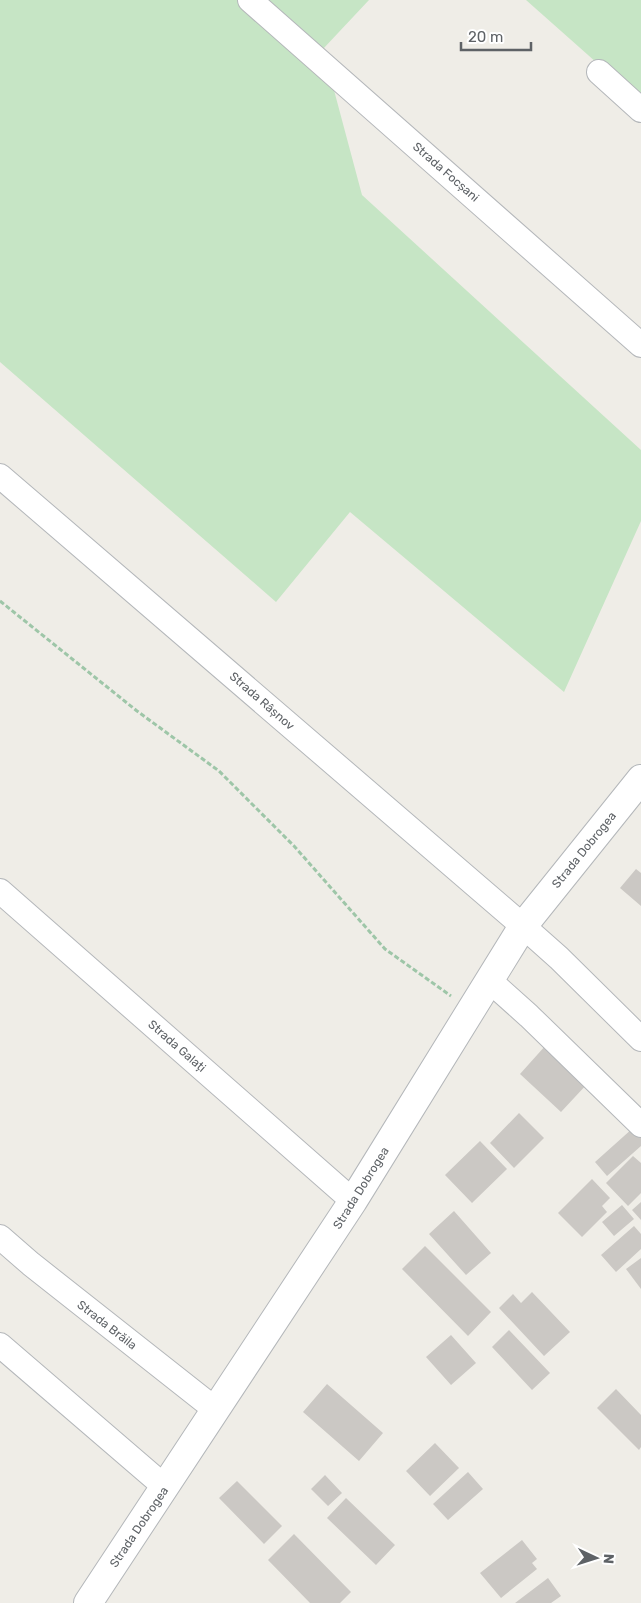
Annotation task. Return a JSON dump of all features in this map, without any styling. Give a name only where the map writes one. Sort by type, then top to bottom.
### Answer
[{"type":"street","name":"Strada Focșani","points":[[250,0],[641,345]]},
{"type":"street","points":[[599,72],[641,110]]},
{"type":"street","name":"Strada Râșnov","points":[[0,476],[523,926],[559,958],[641,1039]]},
{"type":"street","name":"Strada Dobrogea","points":[[88,1603],[354,1200],[523,926],[641,778]]},
{"type":"street","name":"Strada Galați","points":[[0,891],[354,1200]]},
{"type":"street","points":[[490,981],[529,1016],[641,1125]]},
{"type":"street","name":"Strada Brăila","points":[[0,1237],[31,1264],[216,1410]]},
{"type":"street","points":[[0,1345],[166,1487]]},
{"type":"path","points":[[0,601],[137,711],[219,771],[294,846],[385,949],[472,1011]]},
{"type":"green space","points":[[0,0],[369,0],[323,49],[362,195],[641,450],[641,521],[564,692],[350,512],[276,602],[0,362]]},
{"type":"green space","points":[[526,0],[641,0],[641,102]]},
{"type":"building","points":[[636,869],[641,873],[641,906],[620,888]]},
{"type":"building","points":[[546,1045],[588,1083],[561,1112],[520,1074]]},
{"type":"building","points":[[519,1113],[544,1138],[514,1168],[490,1143]]},
{"type":"building","points":[[633,1128],[641,1137],[641,1146],[607,1176],[595,1162]]},
{"type":"building","points":[[480,1141],[507,1169],[472,1203],[445,1175]]},
{"type":"building","points":[[633,1156],[641,1163],[641,1193],[628,1206],[606,1183]]},
{"type":"building","points":[[592,1179],[610,1198],[602,1206],[607,1212],[582,1237],[558,1213]]},
{"type":"building","points":[[641,1202],[641,1220],[632,1210]]},
{"type":"building","points":[[622,1205],[634,1219],[614,1236],[602,1222]]},
{"type":"building","points":[[454,1211],[491,1253],[466,1275],[429,1234]]},
{"type":"building","points":[[634,1226],[641,1234],[641,1249],[616,1272],[601,1255]]},
{"type":"building","points":[[425,1246],[491,1312],[468,1336],[402,1269]]},
{"type":"building","points":[[641,1258],[641,1289],[626,1269]]},
{"type":"building","points":[[532,1292],[570,1332],[544,1356],[499,1308],[513,1294],[521,1303]]},
{"type":"building","points":[[509,1330],[550,1373],[532,1390],[492,1347]]},
{"type":"building","points":[[451,1335],[476,1363],[451,1385],[426,1357]]},
{"type":"building","points":[[327,1384],[383,1433],[359,1461],[303,1412]]},
{"type":"building","points":[[616,1389],[641,1415],[641,1447],[639,1450],[597,1408]]},
{"type":"building","points":[[435,1443],[459,1468],[430,1496],[406,1471]]},
{"type":"building","points":[[468,1472],[483,1489],[448,1520],[433,1504]]},
{"type":"building","points":[[325,1475],[342,1493],[328,1506],[311,1489]]},
{"type":"building","points":[[237,1481],[282,1526],[264,1544],[219,1498]]},
{"type":"building","points":[[346,1498],[395,1545],[376,1565],[327,1518]]},
{"type":"building","points":[[294,1534],[351,1592],[340,1603],[310,1603],[268,1560]]},
{"type":"building","points":[[522,1540],[537,1559],[532,1563],[537,1569],[501,1598],[480,1573]]},
{"type":"building","points":[[548,1578],[561,1596],[551,1603],[515,1603]]}]
